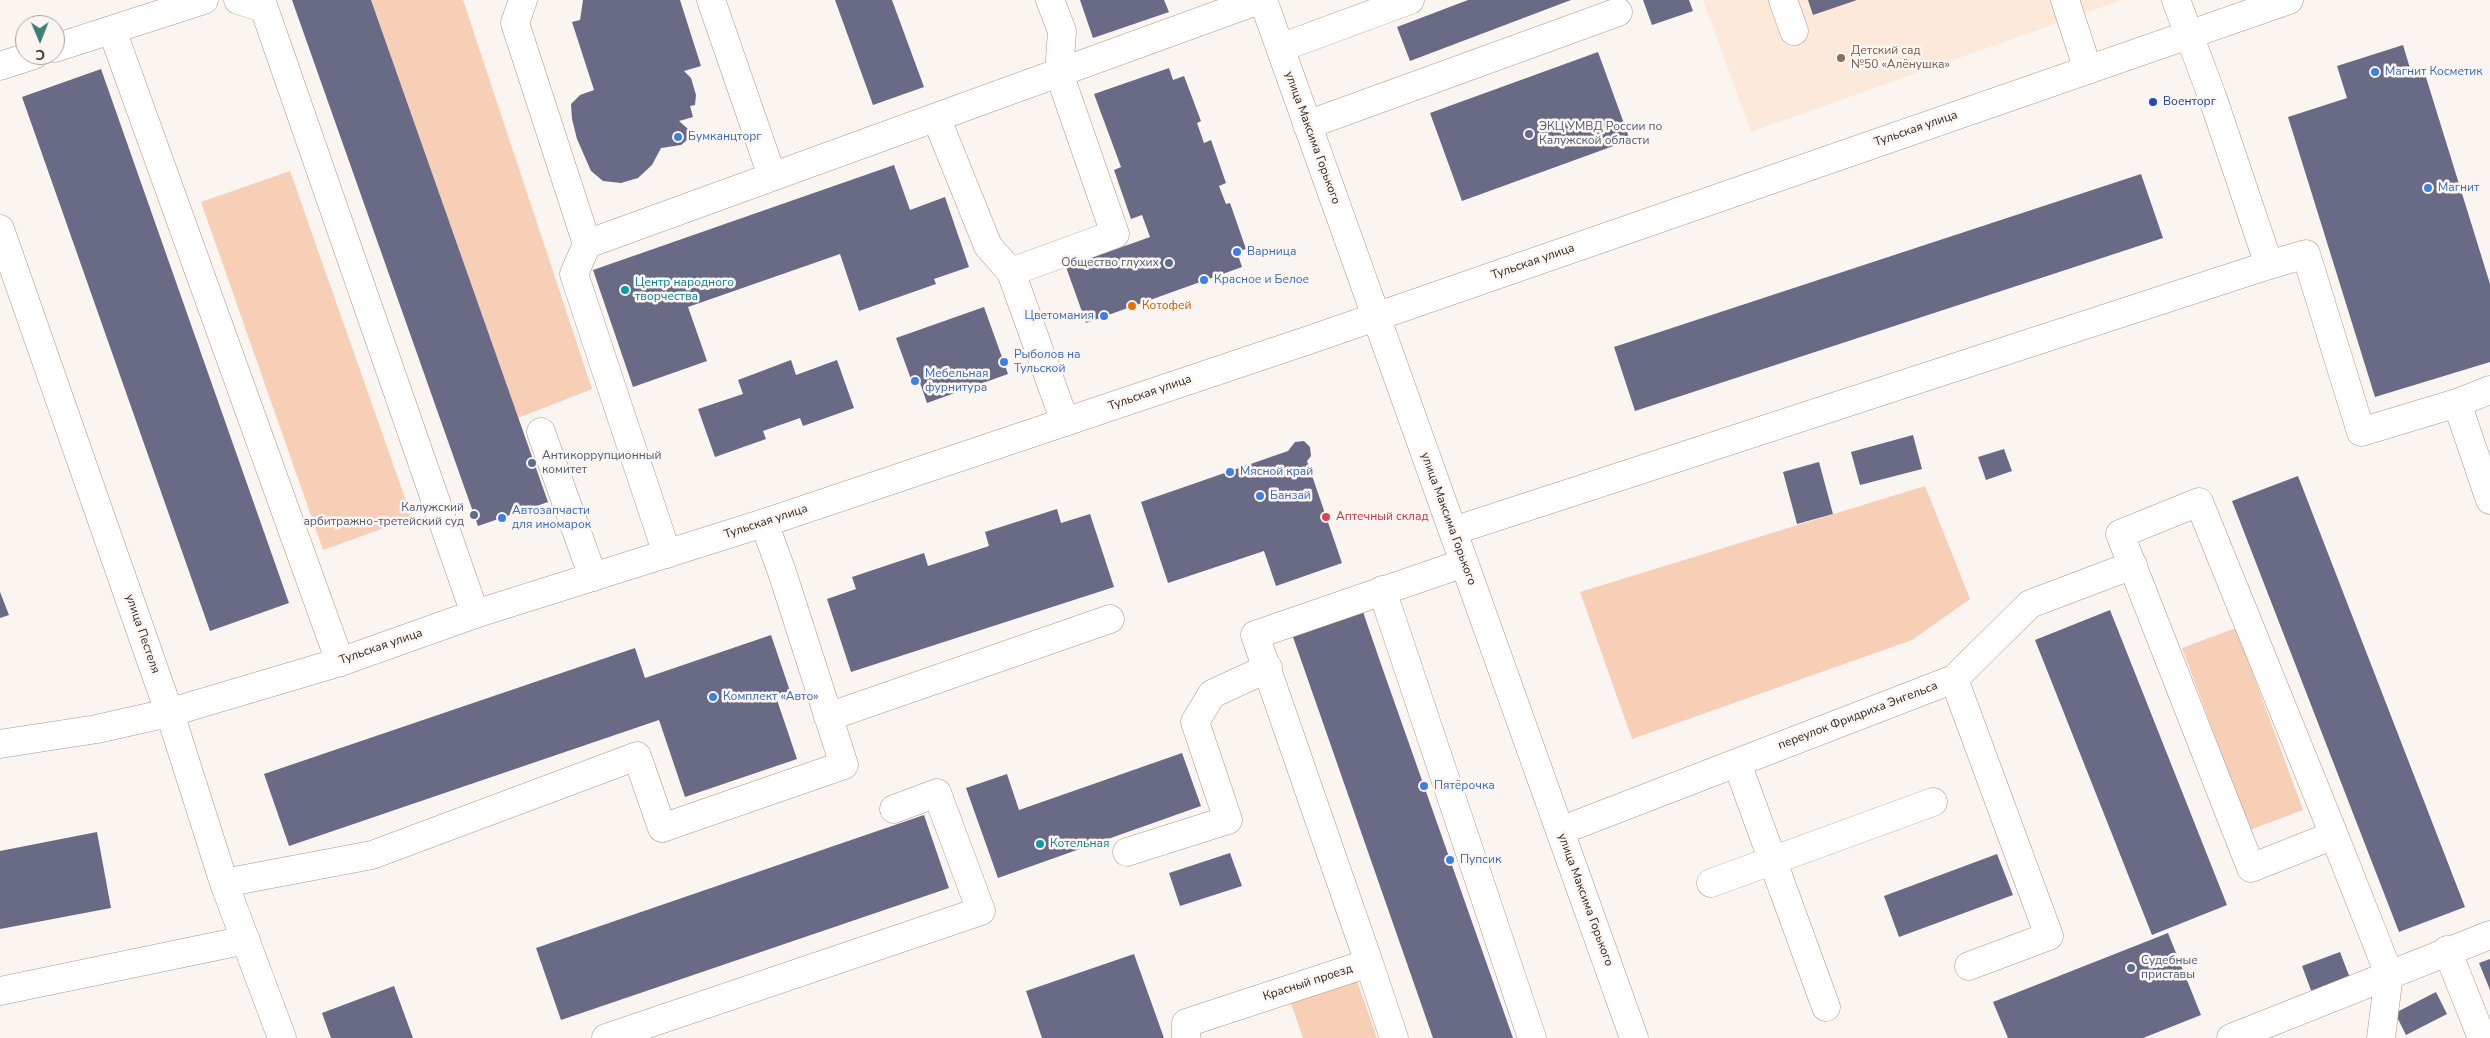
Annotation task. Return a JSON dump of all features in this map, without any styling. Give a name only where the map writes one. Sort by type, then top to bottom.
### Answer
[{"type":"street","points":[[65,45],[204,0]]},
{"type":"street","points":[[238,0],[264,8],[475,614]]},
{"type":"street","points":[[523,0],[515,23],[587,244],[574,274],[666,554]]},
{"type":"street","points":[[711,0],[772,176]]},
{"type":"street","points":[[1011,272],[1115,234],[1059,73],[1062,31],[1050,0]]},
{"type":"street","points":[[587,244],[1259,0]]},
{"type":"street","name":"улица Максима Горького","points":[[1263,0],[1634,1038]]},
{"type":"street","points":[[1280,48],[1410,0]]},
{"type":"street","points":[[1783,0],[1794,31]]},
{"type":"street","points":[[2065,0],[2088,70]]},
{"type":"street","points":[[2176,0],[2212,96],[2269,265]]},
{"type":"street","name":"Тульская улица","points":[[0,744],[97,730],[168,713],[340,662],[475,614],[764,523],[1065,422],[2289,0]]},
{"type":"street","points":[[1308,125],[1618,12]]},
{"type":"street","points":[[112,30],[340,662]]},
{"type":"street","points":[[0,66],[15,61]]},
{"type":"street","points":[[936,117],[988,246],[1011,272],[1065,422]]},
{"type":"street","name":"улица Пестеля","points":[[0,229],[175,729],[224,883],[282,1038]]},
{"type":"street","points":[[1453,531],[2306,254],[2361,432],[2490,390]]},
{"type":"street","points":[[2457,402],[2490,500]]},
{"type":"street","points":[[541,432],[593,577]]},
{"type":"street","points":[[2334,835],[2251,868],[2120,534],[2200,502],[2334,835],[2389,974],[2382,1038]]},
{"type":"street","points":[[224,883],[372,855],[637,756],[662,828],[844,765],[764,523]]},
{"type":"street","points":[[1369,963],[1255,635],[1464,563]]},
{"type":"street","name":"переулок Фридриха Энгельса","points":[[1560,831],[1954,679],[2030,604],[2133,565]]},
{"type":"street","points":[[1382,590],[1532,1038]]},
{"type":"street","points":[[828,717],[1110,619]]},
{"type":"street","points":[[1127,852],[1228,820],[1195,722],[1212,694],[1268,668]]},
{"type":"street","points":[[1954,679],[2050,936],[1969,966]]},
{"type":"street","points":[[1737,763],[1826,1007]]},
{"type":"street","points":[[606,1038],[981,911],[937,793],[894,809]]},
{"type":"street","points":[[1711,883],[1933,802]]},
{"type":"street","points":[[2231,1038],[2490,934]]},
{"type":"street","points":[[0,990],[246,940]]},
{"type":"street","points":[[2447,950],[2482,1038]]},
{"type":"street","name":"Красный проезд","points":[[1186,1038],[1186,1023],[1369,963],[1394,1038]]},
{"type":"shaded area","points":[[371,0],[463,0],[592,389],[518,418]]},
{"type":"shaded area","name":"Детский сад №50 «Алёнушка»","points":[[1703,0],[2122,0],[1751,132]]},
{"type":"shaded area","points":[[290,171],[412,518],[323,550],[201,202]]},
{"type":"shaded area","points":[[1925,486],[1970,599],[1912,640],[1632,739],[1580,592]]},
{"type":"shaded area","points":[[2236,628],[2303,810],[2250,830],[2182,648]]},
{"type":"shaded area","points":[[1356,978],[1377,1038],[1303,1038],[1290,1001]]},
{"type":"building","points":[[292,0],[371,0],[548,502],[478,526]]},
{"type":"building","points":[[583,0],[680,0],[701,66],[684,71],[691,78],[696,95],[695,105],[690,106],[693,117],[679,121],[688,129],[687,140],[681,145],[661,148],[652,165],[638,178],[621,183],[603,181],[591,171],[577,139],[572,119],[571,104],[580,95],[594,90],[572,22],[580,20]]},
{"type":"building","points":[[835,0],[892,0],[924,87],[873,105]]},
{"type":"building","points":[[1080,0],[1164,0],[1169,12],[1093,38]]},
{"type":"building","points":[[1468,0],[1571,0],[1410,61],[1397,27]]},
{"type":"building","points":[[1643,0],[1689,0],[1693,11],[1652,25]]},
{"type":"building","points":[[1808,0],[1857,0],[1813,15]]},
{"type":"building","points":[[2403,45],[2413,78],[2425,74],[2490,284],[2490,362],[2375,397],[2288,117],[2347,98],[2337,66]]},
{"type":"building","points":[[1598,52],[1630,140],[1462,201],[1430,113]]},
{"type":"building","points":[[1169,68],[1173,80],[1184,76],[1201,121],[1197,123],[1204,143],[1211,140],[1226,183],[1219,186],[1226,204],[1230,203],[1246,249],[1237,252],[1242,267],[1086,323],[1066,267],[1150,237],[1142,215],[1131,219],[1114,170],[1121,167],[1094,94]]},
{"type":"building","points":[[101,69],[289,603],[210,631],[22,97]]},
{"type":"building","points":[[894,165],[910,210],[945,197],[969,267],[934,279],[936,284],[859,311],[840,254],[688,307],[707,361],[633,387],[593,270]]},
{"type":"building","points":[[2141,174],[2163,238],[1635,411],[1614,347]]},
{"type":"building","points":[[984,307],[1008,374],[927,403],[919,380],[912,382],[896,338]]},
{"type":"building","points":[[791,360],[796,375],[837,360],[854,408],[803,426],[800,418],[763,431],[766,439],[715,457],[698,409],[743,394],[738,380]]},
{"type":"building","points":[[1913,435],[1922,469],[1860,485],[1851,452]]},
{"type":"building","points":[[1304,441],[1310,447],[1311,456],[1307,461],[1342,563],[1276,586],[1264,551],[1168,583],[1141,502],[1288,451],[1295,442]]},
{"type":"building","points":[[2004,449],[2012,471],[1986,480],[1978,457]]},
{"type":"building","points":[[1819,462],[1833,514],[1797,524],[1783,472]]},
{"type":"building","points":[[2298,476],[2465,907],[2399,932],[2232,501]]},
{"type":"building","points":[[1057,509],[1061,523],[1090,514],[1114,587],[851,672],[827,599],[856,589],[852,577],[924,553],[928,566],[989,546],[985,532]]},
{"type":"building","points":[[0,592],[9,615],[0,618]]},
{"type":"building","points":[[2110,610],[2227,905],[2152,935],[2035,640]]},
{"type":"building","points":[[1363,612],[1513,1038],[1433,1038],[1293,637]]},
{"type":"building","points":[[771,635],[790,691],[776,697],[797,759],[685,797],[659,720],[289,846],[264,774],[635,648],[645,678]]},
{"type":"building","name":"Котельная","points":[[1182,753],[1201,806],[998,878],[966,788],[1007,774],[1019,810]]},
{"type":"building","points":[[924,815],[949,888],[561,1020],[536,948]]},
{"type":"building","points":[[97,832],[111,908],[0,929],[0,851]]},
{"type":"building","points":[[1230,853],[1242,886],[1180,906],[1169,873]]},
{"type":"building","points":[[1997,854],[2013,895],[1899,937],[1884,896]]},
{"type":"building","name":"Судебные приставы","points":[[2168,933],[2201,1015],[2143,1038],[2008,1038],[1993,1002]]},
{"type":"building","points":[[2340,952],[2350,978],[2312,993],[2302,966]]},
{"type":"building","points":[[1134,954],[1164,1038],[1042,1038],[1026,991]]},
{"type":"building","points":[[2490,959],[2490,990],[2479,963]]},
{"type":"building","points":[[394,986],[413,1038],[331,1038],[322,1013]]},
{"type":"building","points":[[2436,992],[2447,1014],[2406,1035],[2395,1013]]},
{"type":"place","name":"Детский сад №50 «Алёнушка»","points":[[1841,58]]},
{"type":"place","name":"Магнит Косметик","points":[[2375,72]]},
{"type":"place","name":"Военторг","points":[[2153,102]]},
{"type":"place","name":"ЭКЦ УМВД России по Калужской области","points":[[1529,134]]},
{"type":"place","name":"Бумканцторг","points":[[678,137]]},
{"type":"place","name":"Магнит","points":[[2428,188]]},
{"type":"place","name":"Варница","points":[[1237,252]]},
{"type":"place","name":"Общество глухих","points":[[1169,263]]},
{"type":"place","name":"Красное и Белое","points":[[1204,280]]},
{"type":"place","name":"Центр народного творчества","points":[[625,290]]},
{"type":"place","name":"Котофей","points":[[1132,306]]},
{"type":"place","name":"Цветомания","points":[[1104,316]]},
{"type":"place","name":"Рыболов на Тульской","points":[[1004,362]]},
{"type":"place","name":"Мебельная фурнитура","points":[[915,381]]},
{"type":"place","name":"Антикоррупционный комитет","points":[[532,463]]},
{"type":"place","name":"Мясной край","points":[[1230,472]]},
{"type":"place","name":"Банзай","points":[[1260,496]]},
{"type":"place","name":"Калужский арбитражно-третейский суд","points":[[474,515]]},
{"type":"place","name":"Аптечный склад","points":[[1326,517]]},
{"type":"place","name":"Автозапчасти для иномарок","points":[[502,518]]},
{"type":"place","name":"Комплект «Авто»","points":[[713,697]]},
{"type":"place","name":"Пятёрочка","points":[[1424,786]]},
{"type":"place","name":"Котельная","points":[[1040,844]]},
{"type":"place","name":"Пупсик","points":[[1450,860]]},
{"type":"place","name":"Судебные приставы","points":[[2131,968]]}]
